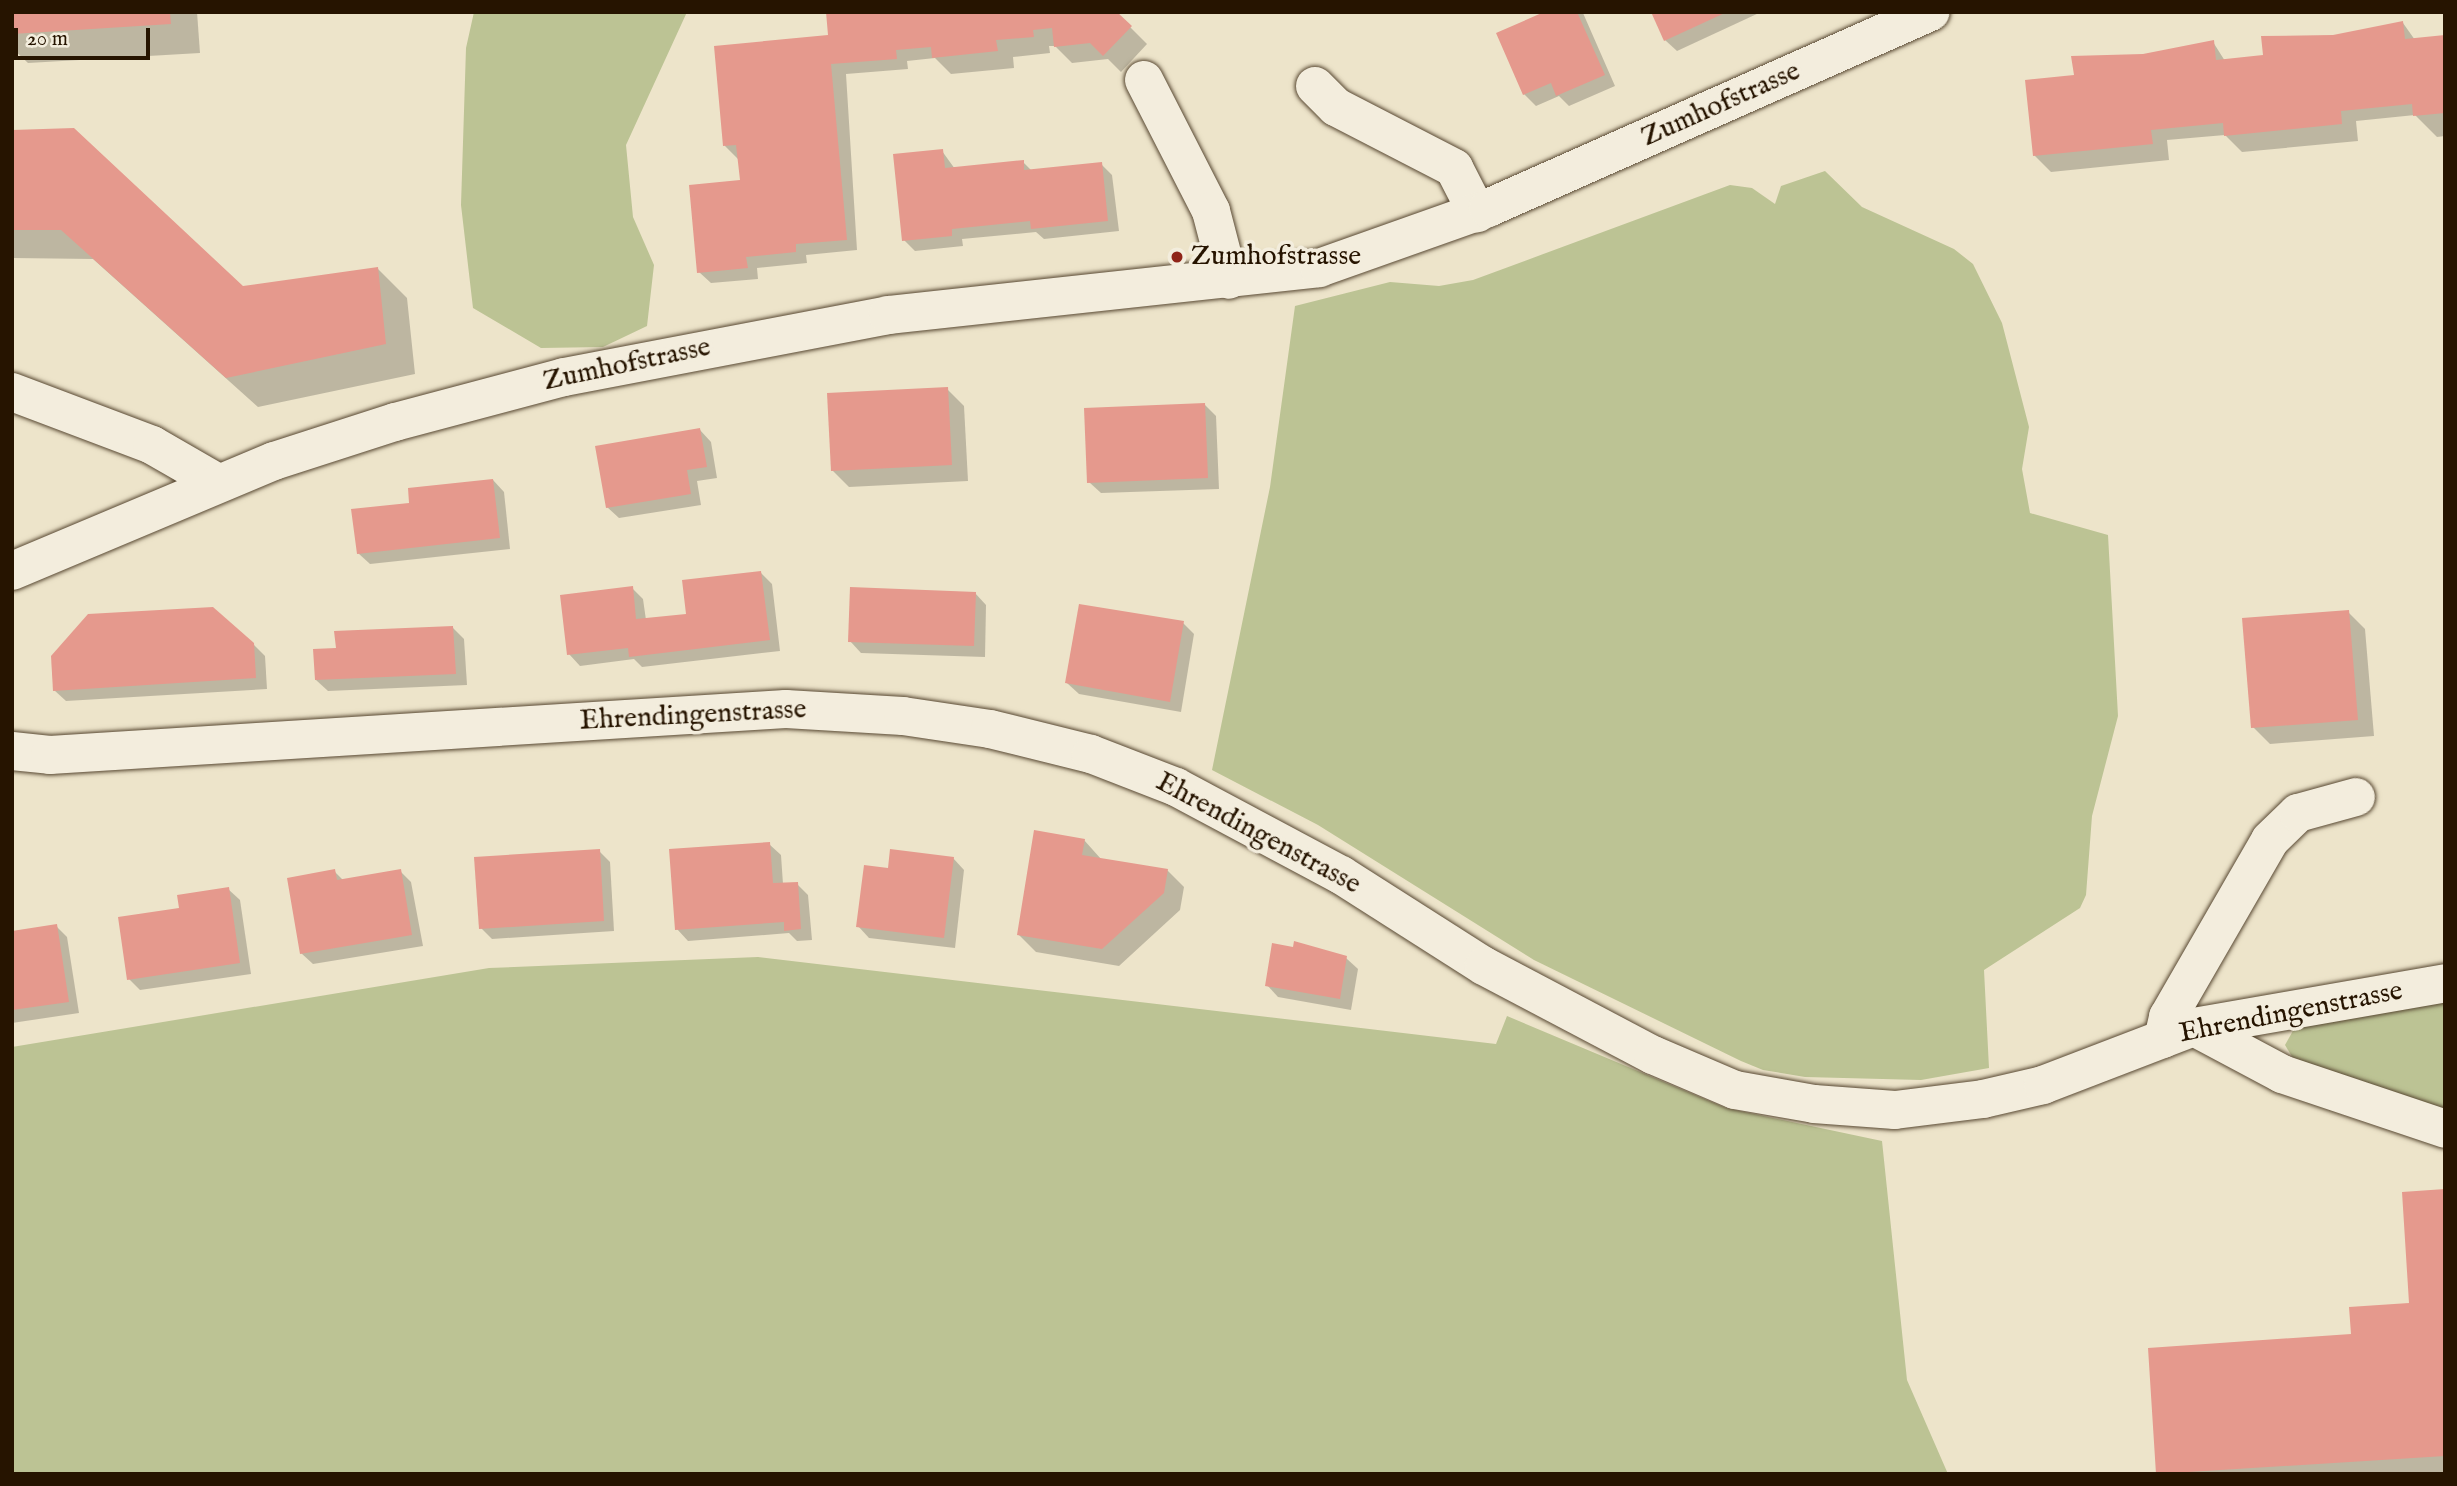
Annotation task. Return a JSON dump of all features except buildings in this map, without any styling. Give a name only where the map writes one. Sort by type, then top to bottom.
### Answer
[{"type":"street","name":"Zumhofstrasse","points":[[12,571],[218,483],[395,422],[645,359],[888,315],[1229,280],[1319,268],[1477,213],[1931,12]]},
{"type":"street","points":[[1144,80],[1211,211],[1229,280]]},
{"type":"street","points":[[1315,86],[1336,107],[1454,168],[1477,213]]},
{"type":"street","points":[[12,392],[152,445],[218,483]]},
{"type":"street","name":"Ehrendingenstrasse","points":[[12,751],[50,755],[786,709],[903,716],[990,729],[1091,754],[1176,787],[1340,874],[1484,966],[1653,1055],[1735,1090],[1814,1104],[1895,1110],[2043,1085],[2179,1033],[2445,983]]},
{"type":"street","points":[[2356,797],[2298,813],[2270,840],[2168,1017],[2179,1033],[2282,1074],[2445,1129]]},
{"type":"green space","points":[[474,12],[687,12],[626,145],[633,217],[654,265],[647,326],[603,347],[541,348],[473,308],[461,205],[466,48]]},
{"type":"green space","points":[[1825,171],[1862,207],[1954,249],[1973,264],[2002,323],[2029,427],[2022,469],[2030,513],[2108,535],[2118,716],[2092,816],[2086,895],[2080,908],[1984,970],[1989,1068],[1921,1080],[1805,1077],[1763,1070],[1741,1061],[1534,960],[1318,825],[1212,770],[1270,487],[1295,306],[1390,282],[1439,286],[1473,280],[1730,185],[1752,188],[1775,204],[1781,186]]},
{"type":"green space","points":[[758,957],[1496,1044],[1507,1016],[1726,1108],[1882,1141],[1907,1380],[1948,1474],[12,1474],[12,1047],[489,968]]},
{"type":"green space","points":[[2445,1000],[2445,1117],[2299,1068],[2285,1045],[2294,1029]]},
{"type":"place","name":"Zumhofstrasse","points":[[1177,257]]}]
